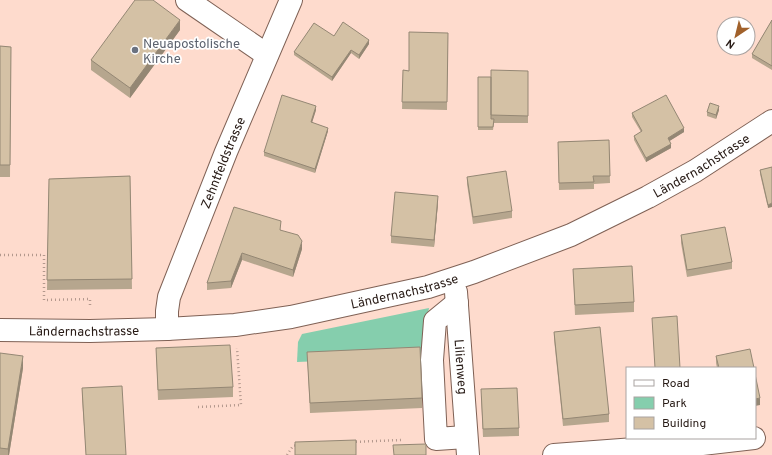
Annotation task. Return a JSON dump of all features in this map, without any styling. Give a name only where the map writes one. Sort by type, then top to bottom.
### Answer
[{"type":"street","points":[[187,0],[267,55]]},
{"type":"street","name":"Zehntfeldstrasse","points":[[167,329],[166,311],[169,297],[226,152],[291,0]]},
{"type":"street","name":"Ländernachstrasse","points":[[0,330],[90,331],[235,325],[291,317],[428,287],[571,235],[615,214],[695,171],[772,121]]},
{"type":"street","name":"Lilienweg","points":[[455,278],[467,446]]},
{"type":"street","points":[[457,303],[435,321],[432,360],[436,439],[467,446]]},
{"type":"street","points":[[756,438],[772,435]]},
{"type":"street","points":[[554,455],[702,444],[746,439]]},
{"type":"path","points":[[0,255],[44,255],[44,300],[90,299],[90,308]]},
{"type":"path","points":[[198,407],[241,405],[237,347]]},
{"type":"path","points":[[348,443],[401,440]]},
{"type":"path","points":[[287,455],[293,446],[302,444]]},
{"type":"green space","points":[[429,308],[420,357],[297,362],[298,342],[302,334]]},
{"type":"building","name":"Neuapostolische Kirche","points":[[135,0],[153,0],[180,20],[130,88],[91,60]]},
{"type":"building","points":[[772,20],[772,66],[755,56],[756,47]]},
{"type":"building","points":[[343,22],[369,40],[359,55],[351,50],[332,77],[294,52],[314,23],[334,36]]},
{"type":"building","points":[[409,32],[448,33],[447,102],[402,102],[403,70],[409,71]]},
{"type":"building","points":[[0,46],[11,47],[10,165],[0,165]]},
{"type":"building","points":[[491,70],[528,71],[528,116],[491,115]]},
{"type":"building","points":[[478,77],[491,77],[491,119],[494,119],[493,127],[478,127]]},
{"type":"building","points":[[282,95],[316,106],[311,122],[328,128],[315,169],[264,152]]},
{"type":"building","points":[[666,95],[684,128],[668,138],[671,144],[646,158],[634,136],[642,131],[632,113]]},
{"type":"building","points":[[710,103],[719,106],[716,115],[707,112]]},
{"type":"building","points":[[609,140],[610,176],[593,176],[594,182],[559,183],[558,142]]},
{"type":"building","points":[[772,167],[772,203],[768,205],[760,170]]},
{"type":"building","points":[[506,171],[512,211],[473,217],[467,177]]},
{"type":"building","points":[[130,176],[132,279],[47,280],[49,179]]},
{"type":"building","points":[[395,192],[438,196],[434,240],[391,236]]},
{"type":"building","points":[[234,207],[281,221],[280,230],[298,235],[302,241],[293,270],[242,253],[231,281],[207,283]]},
{"type":"building","points":[[725,227],[732,262],[687,270],[681,235]]},
{"type":"building","points":[[632,266],[634,302],[575,305],[573,269]]},
{"type":"building","points":[[677,316],[680,367],[655,367],[652,318]]},
{"type":"building","points":[[600,327],[609,414],[563,419],[554,332]]},
{"type":"building","points":[[230,345],[233,387],[158,390],[156,348]]},
{"type":"building","points":[[420,347],[422,398],[310,403],[307,352]]},
{"type":"building","points":[[750,349],[754,367],[719,367],[716,356]]},
{"type":"building","points":[[0,353],[23,356],[8,449],[0,448]]},
{"type":"building","points":[[756,379],[760,398],[756,399]]},
{"type":"building","points":[[122,386],[126,455],[86,455],[82,388]]},
{"type":"building","points":[[517,388],[519,428],[483,429],[481,389]]},
{"type":"building","points":[[356,440],[356,455],[295,455],[295,442]]},
{"type":"building","points":[[426,444],[426,455],[394,455],[393,445]]},
{"type":"place","name":"Neuapostolische Kirche","points":[[135,50]]}]
